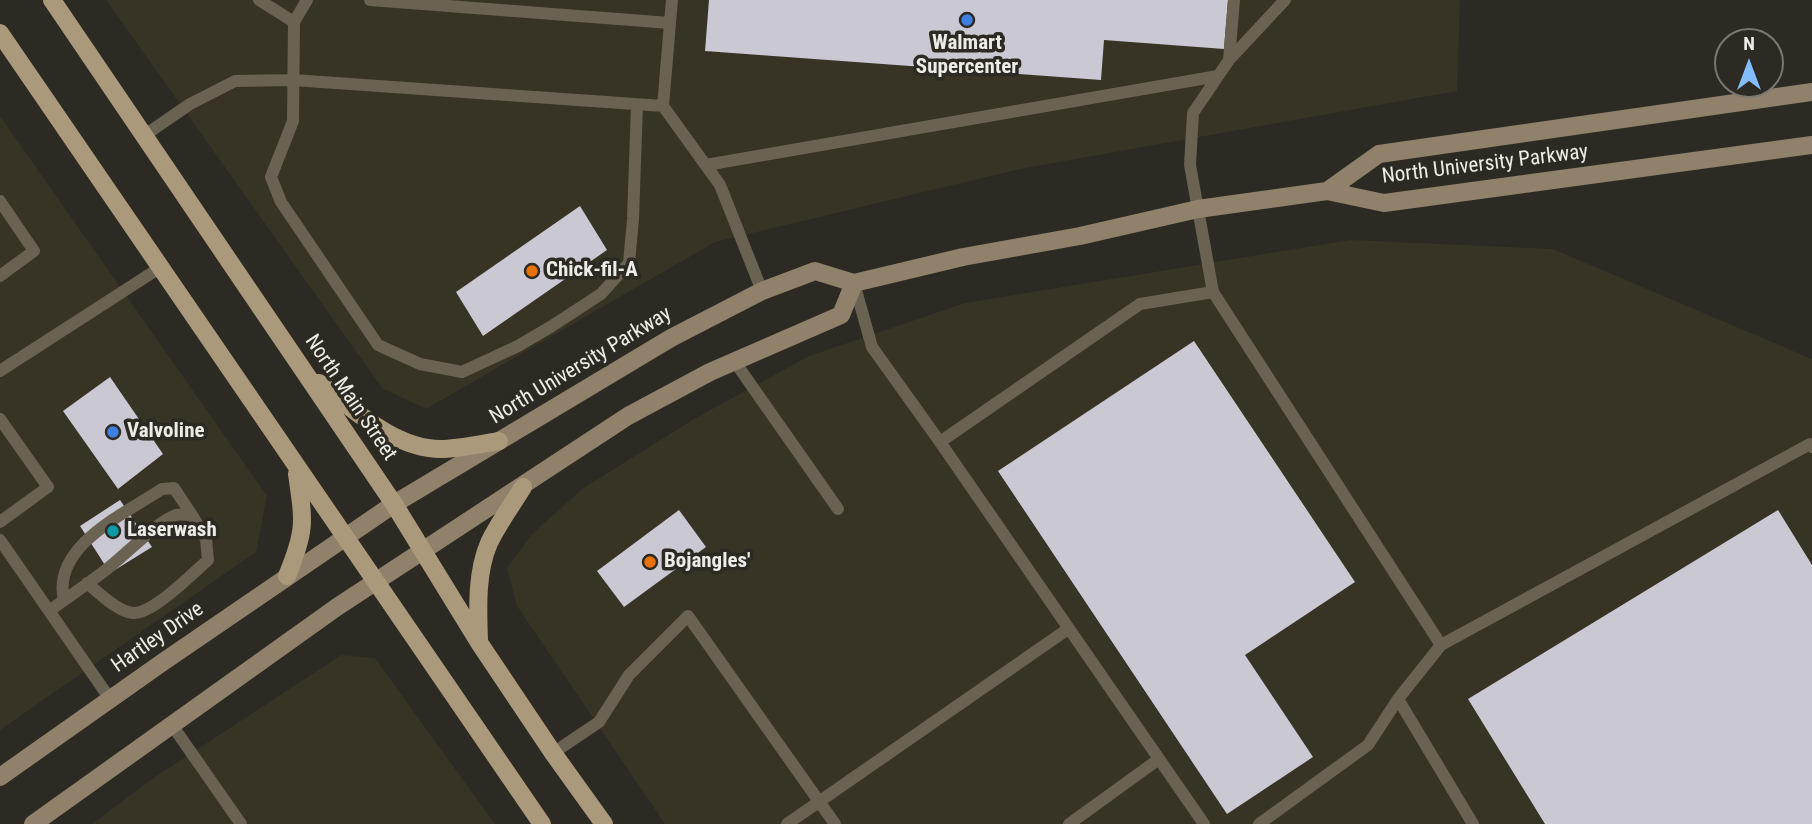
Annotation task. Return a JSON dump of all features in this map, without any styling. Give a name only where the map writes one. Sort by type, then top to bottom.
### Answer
[{"type":"main road","name":"North Main Street","points":[[52,0],[394,504],[421,552],[552,753],[604,824]]},
{"type":"main road","points":[[0,33],[542,824]]},
{"type":"main road","name":"North University Parkway","points":[[1327,191],[1379,154],[1812,92]]},
{"type":"main road","name":"North University Parkway","points":[[1327,191],[1384,203],[1812,145]]},
{"type":"main road","points":[[33,824],[375,581],[523,487],[628,416],[710,372],[841,315],[854,283],[963,257],[1080,236],[1198,209],[1327,191]]},
{"type":"main road","name":"North University Parkway","points":[[344,537],[394,504],[671,338],[762,291],[815,271],[854,283]]},
{"type":"main road","points":[[305,372],[366,420],[398,440],[442,449],[499,441]]},
{"type":"main road","points":[[288,576],[301,543],[304,520],[296,467]]},
{"type":"main road","points":[[480,644],[478,606],[488,545],[523,487]]},
{"type":"main road","name":"Hartley Drive","points":[[0,777],[344,537]]},
{"type":"lane","points":[[259,0],[294,22]]},
{"type":"lane","points":[[307,0],[294,22],[293,121],[271,177],[289,213],[378,345],[420,364],[463,372],[518,346],[601,294],[629,263],[637,104]]},
{"type":"lane","points":[[370,0],[670,23]]},
{"type":"lane","points":[[671,0],[663,106],[720,185],[762,291]]},
{"type":"lane","points":[[1229,60],[1234,0]]},
{"type":"lane","points":[[1285,0],[1229,60],[1193,113],[1190,164],[1213,292],[1441,645]]},
{"type":"lane","points":[[706,165],[1219,76]]},
{"type":"lane","points":[[145,135],[190,104],[235,81],[293,80],[663,106]]},
{"type":"lane","points":[[0,201],[34,251],[0,276]]},
{"type":"lane","points":[[0,371],[160,267]]},
{"type":"lane","points":[[854,283],[872,347],[1204,824]]},
{"type":"lane","points":[[940,442],[1140,304],[1213,292]]},
{"type":"lane","points":[[735,362],[838,509]]},
{"type":"lane","points":[[0,419],[48,487],[0,522]]},
{"type":"lane","points":[[1259,824],[1368,745],[1398,699],[1441,645],[1810,444],[1812,447]]},
{"type":"lane","points":[[64,600],[61,587],[74,553],[88,538],[162,489],[174,488],[206,539],[208,560],[150,608],[132,613],[111,603],[87,583]]},
{"type":"lane","points":[[49,611],[175,515],[192,515]]},
{"type":"lane","points":[[0,540],[110,699]]},
{"type":"lane","points":[[552,753],[599,722],[629,675],[688,616],[835,824]]},
{"type":"lane","points":[[787,824],[1068,629]]},
{"type":"lane","points":[[1398,699],[1473,824]]},
{"type":"lane","points":[[172,725],[241,824]]},
{"type":"lane","points":[[1069,824],[1158,759]]},
{"type":"shaded area","points":[[106,0],[1460,0],[1457,91],[1020,169],[715,242],[426,409],[382,388]]},
{"type":"shaded area","points":[[0,116],[267,496],[256,552],[0,730]]},
{"type":"shaded area","points":[[1350,240],[1553,249],[1812,359],[1812,824],[665,824],[517,606],[507,568],[532,534],[582,489],[694,419],[809,356],[965,303]]},
{"type":"shaded area","points":[[341,655],[375,658],[495,824],[92,824],[149,781]]},
{"type":"building","name":"Walmart Supercenter","points":[[709,0],[1228,0],[1224,49],[1104,40],[1101,80],[705,51]]},
{"type":"building","name":"Chick-fil-A","points":[[580,206],[607,250],[483,336],[456,292]]},
{"type":"building","points":[[1194,341],[1355,582],[1245,655],[1313,757],[1227,814],[998,471]]},
{"type":"building","name":"Valvoline","points":[[110,377],[163,454],[118,489],[63,411]]},
{"type":"building","name":"Laserwash","points":[[120,500],[152,547],[110,573],[80,526]]},
{"type":"building","points":[[679,510],[706,547],[624,607],[597,571]]},
{"type":"building","points":[[1778,510],[1812,565],[1812,824],[1545,824],[1468,699]]},
{"type":"place","name":"Walmart Supercenter","points":[[967,20]]},
{"type":"place","name":"Chick-fil-A","points":[[532,271]]},
{"type":"place","name":"Valvoline","points":[[113,432]]},
{"type":"place","name":"Laserwash","points":[[113,531]]},
{"type":"place","name":"Bojangles'","points":[[650,562]]}]
